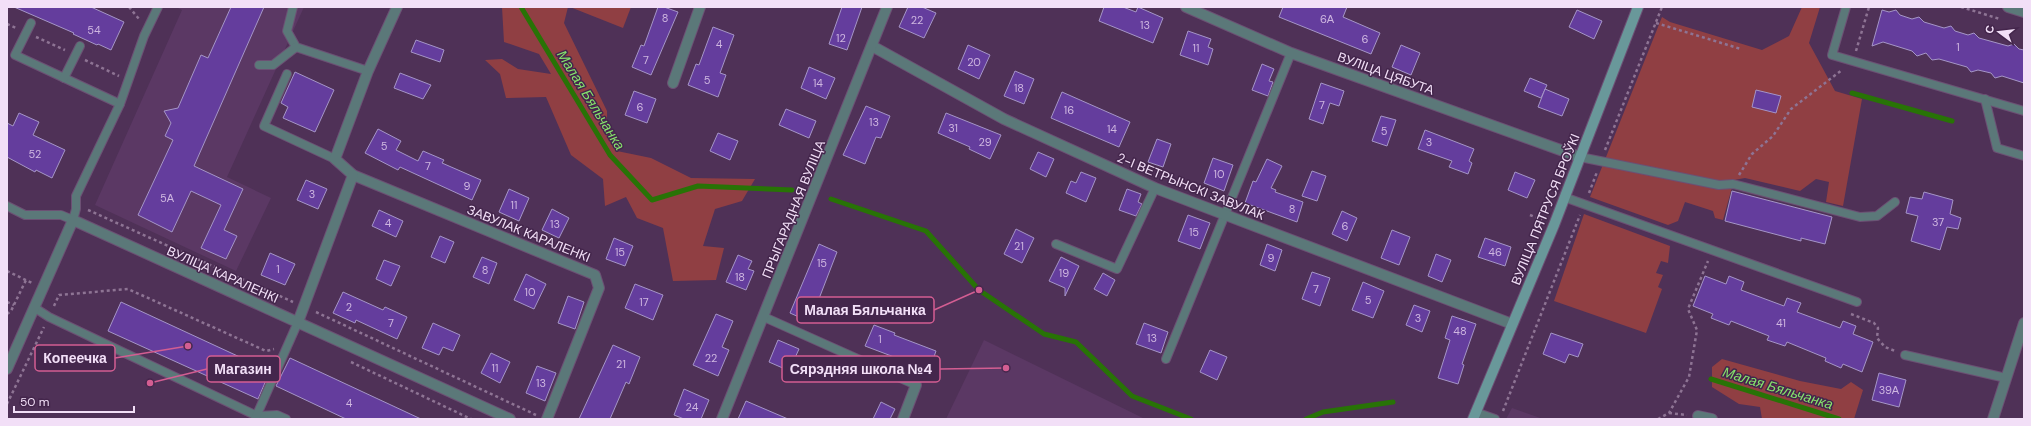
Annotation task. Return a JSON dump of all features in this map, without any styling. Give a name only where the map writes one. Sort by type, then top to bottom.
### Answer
[{"type":"main road","name":"ВУЛІЦА ПЯТРУСЯ БРОЎКІ","points":[[1474,416],[1564,197],[1638,7]]},
{"type":"street","points":[[335,160],[368,71],[397,7]]},
{"type":"street","points":[[673,83],[700,7]]},
{"type":"street","name":"ПРЫГАРАДНАЯ ВУЛІЦА","points":[[722,419],[887,7]]},
{"type":"street","name":"ВУЛІЦА ЦЯБУТА","points":[[1186,7],[1291,53],[1580,156]]},
{"type":"street","points":[[2008,7],[2024,12]]},
{"type":"street","name":"2-І ВЕТРЫНСКІ ЗАВУЛАК","points":[[872,46],[1004,119],[1155,188],[1512,324]]},
{"type":"street","name":"ЗАВУЛАК КАРАЛЕНКІ","points":[[335,160],[353,175],[596,274],[599,288],[547,419]]},
{"type":"street","points":[[298,322],[353,175]]},
{"type":"street","points":[[8,366],[73,220]]},
{"type":"street","name":"ВУЛІЦА КАРАЛЕНКІ","points":[[73,220],[510,419]]},
{"type":"street","points":[[1993,419],[2024,323]]},
{"type":"street","points":[[903,419],[916,385]]},
{"type":"street","points":[[1698,416],[1712,419]]},
{"type":"lane","points":[[7,206],[25,215],[61,215],[73,220],[76,209],[76,196],[120,104],[144,36],[158,7]]},
{"type":"lane","points":[[293,7],[287,31],[296,47],[368,71]]},
{"type":"lane","points":[[1846,7],[1832,55],[2024,111]]},
{"type":"lane","points":[[31,23],[16,55],[120,104]]},
{"type":"lane","points":[[64,78],[80,46]]},
{"type":"lane","points":[[259,65],[273,65],[296,47]]},
{"type":"lane","points":[[1166,359],[1291,53]]},
{"type":"lane","points":[[287,74],[264,126],[335,160]]},
{"type":"lane","points":[[1985,99],[1997,148],[2024,156]]},
{"type":"lane","points":[[1580,156],[1719,185],[1733,184],[1860,217],[1877,216],[1895,202]]},
{"type":"lane","points":[[1056,244],[1118,269],[1155,188]]},
{"type":"lane","points":[[1564,197],[1857,302]]},
{"type":"lane","points":[[35,308],[49,317],[256,418],[277,415],[286,419]]},
{"type":"lane","points":[[764,317],[916,385]]},
{"type":"lane","points":[[256,418],[298,322]]},
{"type":"lane","points":[[1904,355],[2006,378]]},
{"type":"lane","points":[[1474,416],[1495,419]]},
{"type":"path","points":[[1733,184],[1752,154],[1773,136],[1791,109],[1854,61],[1869,7]]},
{"type":"path","points":[[1961,7],[2003,19]]},
{"type":"path","points":[[1656,23],[1741,49]]},
{"type":"path","points":[[48,43],[128,80]]},
{"type":"path","points":[[1658,419],[1669,413],[1689,377],[1696,330],[1688,309],[1709,259]]},
{"type":"path","points":[[7,271],[36,285]]},
{"type":"path","points":[[7,314],[14,305],[26,280]]},
{"type":"path","points":[[7,404],[59,295],[128,289],[266,351],[288,345]]},
{"type":"path","points":[[7,302],[14,305]]},
{"type":"path","points":[[348,361],[470,419]]},
{"type":"shaded area","points":[[176,7],[304,7],[227,177],[271,198],[236,271],[95,205],[182,10]]},
{"type":"shaded area","points":[[502,7],[568,7],[564,23],[607,111],[607,132],[617,151],[651,158],[691,178],[755,179],[742,201],[715,209],[703,246],[724,248],[716,280],[673,281],[663,228],[637,218],[626,197],[605,206],[603,179],[571,155],[546,97],[506,98],[500,74],[485,60],[502,59],[518,69],[551,74],[539,54],[504,42]]},
{"type":"shaded area","points":[[570,7],[631,7],[623,28]]},
{"type":"shaded area","points":[[1802,7],[1820,7],[1809,43],[1835,91],[1862,99],[1843,206],[1826,202],[1829,182],[1816,179],[1800,191],[1745,178],[1734,180],[1723,220],[1715,218],[1713,211],[1685,202],[1678,221],[1668,225],[1590,197],[1662,17],[1670,22],[1762,50],[1789,36]]},
{"type":"shaded area","points":[[1584,214],[1670,246],[1668,263],[1661,261],[1656,273],[1663,275],[1658,287],[1662,289],[1646,333],[1554,301]]},
{"type":"shaded area","points":[[984,340],[1145,419],[946,419]]},
{"type":"shaded area","points":[[1722,359],[1800,381],[1841,389],[1851,382],[1863,390],[1854,419],[1762,419],[1760,407],[1739,404],[1712,387],[1712,367]]},
{"type":"shaded area","points":[[1512,408],[1543,419],[1506,419]]},
{"type":"building","points":[[14,7],[91,7],[124,22],[111,50]]},
{"type":"building","points":[[231,7],[264,7],[194,166],[243,189],[224,230],[237,236],[226,259],[201,248],[221,205],[191,191],[172,232],[138,215],[173,140],[165,136],[171,123],[164,111],[178,108],[201,55],[208,58]]},
{"type":"building","points":[[658,7],[664,7],[678,12],[651,75],[632,67],[641,45],[644,46]]},
{"type":"building","points":[[842,7],[862,7],[847,50],[829,44]]},
{"type":"building","points":[[908,7],[922,7],[936,13],[924,38],[899,27]]},
{"type":"building","points":[[1104,7],[1123,7],[1136,12],[1138,7],[1163,18],[1153,43],[1099,21]]},
{"type":"building","points":[[1283,7],[1347,7],[1343,17],[1380,33],[1371,54],[1279,17]]},
{"type":"building","points":[[1577,10],[1602,21],[1594,39],[1569,27]]},
{"type":"building","points":[[1882,10],[1889,12],[1896,10],[1900,15],[1912,19],[1919,17],[1924,22],[1944,28],[1951,26],[1955,31],[1968,35],[1974,33],[1979,38],[2008,46],[2014,44],[2019,49],[2024,50],[2024,83],[2002,76],[1995,78],[1991,73],[1978,70],[1971,72],[1967,67],[1939,59],[1932,60],[1926,53],[1917,56],[1912,51],[1883,42],[1872,46]]},
{"type":"building","points":[[713,27],[734,35],[720,73],[726,75],[718,97],[688,85],[696,64],[699,65]]},
{"type":"building","points":[[1188,31],[1211,39],[1208,47],[1213,49],[1208,65],[1180,55]]},
{"type":"building","points":[[416,40],[444,50],[440,62],[411,52]]},
{"type":"building","points":[[968,45],[990,55],[979,79],[958,69]]},
{"type":"building","points":[[1401,45],[1420,53],[1411,75],[1392,67]]},
{"type":"building","points":[[1262,64],[1274,69],[1269,81],[1273,82],[1268,96],[1252,90]]},
{"type":"building","points":[[809,67],[835,78],[826,99],[801,88]]},
{"type":"building","points":[[1015,71],[1034,79],[1024,104],[1004,96]]},
{"type":"building","points":[[295,72],[334,90],[315,132],[283,118],[288,107],[281,103]]},
{"type":"building","points":[[400,73],[431,85],[423,99],[394,88]]},
{"type":"building","points":[[1530,78],[1547,85],[1541,98],[1524,91]]},
{"type":"building","points":[[1321,83],[1344,91],[1339,106],[1330,103],[1323,124],[1309,119]]},
{"type":"building","points":[[1545,89],[1569,99],[1562,116],[1538,107]]},
{"type":"building","points":[[1756,90],[1781,96],[1776,113],[1752,107]]},
{"type":"building","points":[[634,91],[656,99],[647,123],[625,115]]},
{"type":"building","points":[[1062,92],[1130,122],[1119,147],[1051,118]]},
{"type":"building","points":[[866,106],[890,116],[881,138],[876,137],[865,164],[843,155]]},
{"type":"building","points":[[786,109],[816,121],[809,138],[779,125]]},
{"type":"building","points":[[19,113],[39,122],[33,135],[65,150],[52,178],[36,170],[35,172],[7,157],[7,123],[13,126]]},
{"type":"building","points":[[946,113],[1001,135],[990,159],[969,149],[970,147],[938,133]]},
{"type":"building","points":[[1381,116],[1396,120],[1387,146],[1372,141]]},
{"type":"building","points":[[378,129],[401,141],[396,150],[418,161],[423,151],[444,160],[442,163],[481,180],[472,200],[400,167],[398,170],[365,153]]},
{"type":"building","points":[[1425,130],[1474,149],[1469,161],[1472,163],[1468,174],[1449,167],[1452,161],[1418,149]]},
{"type":"building","points":[[718,133],[738,141],[730,160],[710,151]]},
{"type":"building","points":[[1157,139],[1171,144],[1163,167],[1148,162]]},
{"type":"building","points":[[1038,152],[1054,159],[1046,177],[1030,169]]},
{"type":"building","points":[[1213,158],[1233,165],[1224,191],[1204,183]]},
{"type":"building","points":[[1267,159],[1282,166],[1271,188],[1276,190],[1275,192],[1303,202],[1297,222],[1245,203],[1253,181],[1256,182]]},
{"type":"building","points":[[1312,171],[1326,176],[1317,201],[1302,196]]},
{"type":"building","points":[[1081,172],[1096,178],[1086,202],[1066,193],[1071,181],[1076,183]]},
{"type":"building","points":[[1515,172],[1535,180],[1527,198],[1508,190]]},
{"type":"building","points":[[306,180],[327,189],[318,209],[297,200]]},
{"type":"building","points":[[509,189],[529,198],[519,221],[499,212]]},
{"type":"building","points":[[1127,189],[1141,194],[1138,202],[1142,204],[1136,216],[1119,210]]},
{"type":"building","points":[[1732,191],[1832,217],[1825,244],[1801,238],[1801,241],[1725,221]]},
{"type":"building","points":[[1924,192],[1953,200],[1950,214],[1961,218],[1958,229],[1947,227],[1940,250],[1911,241],[1918,216],[1906,213],[1910,197],[1922,199]]},
{"type":"building","points":[[552,209],[569,218],[559,238],[542,230]]},
{"type":"building","points":[[379,210],[403,221],[396,237],[372,226]]},
{"type":"building","points":[[1342,211],[1357,218],[1347,241],[1332,234]]},
{"type":"building","points":[[1188,215],[1210,223],[1200,249],[1178,241]]},
{"type":"building","points":[[1016,229],[1034,238],[1022,263],[1004,254]]},
{"type":"building","points":[[1392,230],[1410,237],[1399,265],[1381,258]]},
{"type":"building","points":[[440,236],[454,242],[445,263],[431,257]]},
{"type":"building","points":[[614,238],[633,246],[625,266],[606,259]]},
{"type":"building","points":[[1485,238],[1511,247],[1505,266],[1478,257]]},
{"type":"building","points":[[819,244],[837,252],[810,322],[790,313]]},
{"type":"building","points":[[1267,244],[1282,250],[1275,271],[1260,265]]},
{"type":"building","points":[[270,253],[295,264],[285,285],[261,275]]},
{"type":"building","points":[[1436,254],[1451,260],[1442,282],[1428,276]]},
{"type":"building","points":[[738,255],[752,261],[748,269],[754,271],[746,290],[726,282]]},
{"type":"building","points":[[482,257],[497,263],[489,284],[473,277]]},
{"type":"building","points":[[1061,257],[1079,266],[1065,296],[1065,288],[1049,281]]},
{"type":"building","points":[[384,260],[400,266],[391,286],[376,279]]},
{"type":"building","points":[[1312,272],[1330,278],[1320,306],[1302,299]]},
{"type":"building","points":[[1103,273],[1115,280],[1107,296],[1094,289]]},
{"type":"building","points":[[526,274],[546,284],[534,309],[514,300]]},
{"type":"building","points":[[1705,276],[1726,284],[1729,276],[1744,282],[1741,290],[1784,306],[1787,298],[1801,303],[1797,312],[1840,328],[1843,321],[1856,326],[1853,334],[1873,342],[1862,372],[1843,364],[1841,368],[1825,361],[1826,358],[1787,342],[1785,346],[1767,340],[1769,336],[1731,321],[1729,325],[1711,318],[1713,314],[1693,306]]},
{"type":"building","points":[[1363,282],[1384,291],[1373,318],[1352,310]]},
{"type":"building","points":[[635,284],[663,295],[653,320],[625,308]]},
{"type":"building","points":[[343,292],[383,310],[385,307],[407,317],[397,339],[356,320],[355,323],[333,313]]},
{"type":"building","points":[[568,296],[584,302],[575,329],[558,323]]},
{"type":"building","points":[[121,302],[270,371],[258,399],[108,331]]},
{"type":"building","points":[[1414,305],[1430,311],[1422,332],[1406,325]]},
{"type":"building","points":[[716,314],[733,321],[722,347],[729,350],[718,376],[693,365]]},
{"type":"building","points":[[1452,316],[1476,324],[1462,364],[1464,365],[1458,384],[1438,378],[1450,340],[1445,338]]},
{"type":"building","points":[[433,323],[460,335],[453,351],[443,347],[439,355],[422,348]]},
{"type":"building","points":[[1144,323],[1168,332],[1161,353],[1136,344]]},
{"type":"building","points":[[874,325],[895,333],[894,335],[936,351],[930,368],[918,363],[916,368],[901,363],[902,360],[865,346]]},
{"type":"building","points":[[1551,333],[1583,344],[1578,357],[1569,354],[1565,363],[1543,354]]},
{"type":"building","points":[[778,340],[799,349],[794,360],[806,365],[801,376],[769,362]]},
{"type":"building","points":[[613,345],[640,357],[629,384],[626,382],[610,419],[579,419]]},
{"type":"building","points":[[1210,350],[1227,357],[1217,380],[1200,372]]},
{"type":"building","points":[[491,353],[510,362],[500,383],[481,373]]},
{"type":"building","points":[[290,358],[421,419],[346,419],[276,386]]},
{"type":"building","points":[[537,366],[556,373],[545,401],[526,393]]},
{"type":"building","points":[[1879,373],[1906,380],[1899,407],[1872,400]]},
{"type":"building","points":[[684,389],[709,400],[701,419],[684,419],[674,415]]},
{"type":"building","points":[[746,401],[788,419],[738,419]]},
{"type":"building","points":[[881,402],[895,409],[890,419],[873,419]]},
{"type":"waterway","name":"Малая Бяльчанка","points":[[521,7],[610,155],[652,200],[698,186],[792,190]]},
{"type":"waterway","points":[[1852,93],[1952,121]]},
{"type":"waterway","name":"Малая Бяльчанка","points":[[831,199],[926,231],[979,290],[1044,334],[1076,342],[1132,396],[1191,419]]},
{"type":"waterway","name":"Малая Бяльчанка","points":[[1711,379],[1839,419]]},
{"type":"waterway","name":"Малая Бяльчанка","points":[[1306,419],[1323,412],[1393,402]]},
{"type":"place","name":"Малая Бяльчанка","points":[[979,290]]},
{"type":"place","name":"Копеечка","points":[[188,346]]},
{"type":"place","name":"Сярэдняя школа №4","points":[[1006,368]]},
{"type":"place","name":"Магазин","points":[[150,383]]}]
